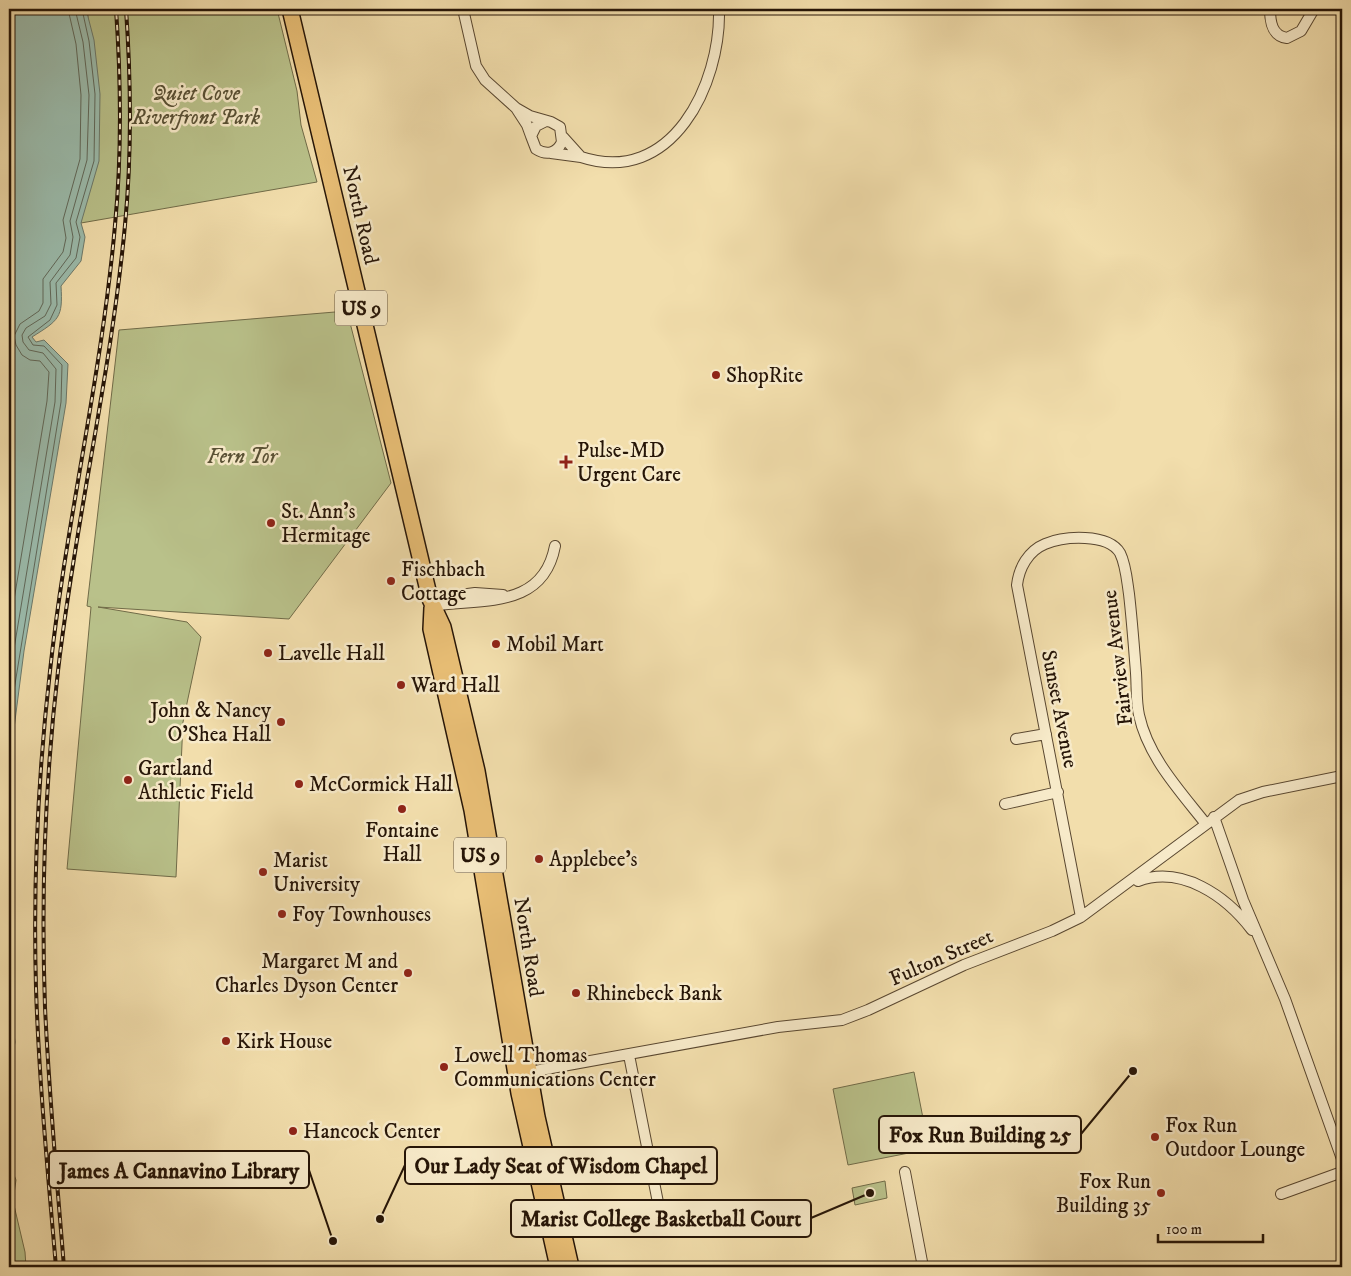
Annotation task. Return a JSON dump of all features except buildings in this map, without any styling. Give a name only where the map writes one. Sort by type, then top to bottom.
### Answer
[{"type":"highway","name":"North Road","points":[[290,9],[431,602],[443,627],[480,784],[522,1073],[558,1267]]},
{"type":"highway","name":"North Road","points":[[522,1073],[544,1152],[571,1267]]},
{"type":"street","points":[[464,9],[471,50],[476,66],[485,80],[516,108],[530,116],[560,127],[563,137],[581,157]]},
{"type":"street","points":[[516,108],[527,124],[536,149],[607,161],[636,159],[652,154],[672,138],[689,115],[709,74],[718,38],[719,9]]},
{"type":"street","points":[[1270,9],[1270,22],[1275,31],[1287,38],[1301,31],[1314,9]]},
{"type":"street","points":[[531,136],[536,126],[546,121]]},
{"type":"street","points":[[551,153],[560,147],[563,137]]},
{"type":"street","name":"Fairview Avenue","points":[[1070,538],[1085,537],[1098,540],[1113,546],[1120,553],[1126,574],[1133,628],[1139,714],[1146,738],[1165,771],[1206,824]]},
{"type":"street","name":"Sunset Avenue","points":[[1070,538],[1043,545],[1030,555],[1018,572],[1016,585],[1081,917]]},
{"type":"street","points":[[431,602],[500,600],[526,590],[542,577],[555,546]]},
{"type":"street","points":[[1016,739],[1046,734]]},
{"type":"street","name":"Fulton Street","points":[[522,1073],[785,1026],[842,1020],[868,1010],[964,965],[1052,931],[1081,917],[1124,888],[1231,805],[1254,794],[1342,776]]},
{"type":"street","points":[[1005,804],[1058,792]]},
{"type":"street","points":[[1214,817],[1236,881],[1267,953],[1342,1159]]},
{"type":"street","points":[[1124,888],[1154,876],[1169,877],[1198,884],[1216,894],[1232,908],[1248,925],[1267,953]]},
{"type":"street","points":[[629,1055],[663,1228]]},
{"type":"street","points":[[905,1172],[923,1267]]},
{"type":"street","points":[[1281,1194],[1342,1172]]},
{"type":"green space","name":"Quiet Cove Riverfront Park","points":[[86,9],[277,9],[297,91],[301,125],[317,182],[81,223],[88,16]]},
{"type":"green space","name":"Fern Tor","points":[[347,311],[391,483],[289,619],[98,607],[187,622],[201,637],[183,722],[176,877],[67,869],[91,607],[87,606],[119,330]]},
{"type":"green space","points":[[914,1072],[929,1149],[848,1165],[833,1089]]},
{"type":"green space","points":[[9,1143],[12,1170],[16,1180],[13,1201],[25,1252],[26,1267],[9,1267]]},
{"type":"green space","points":[[885,1181],[887,1198],[855,1205],[852,1188]]},
{"type":"water","points":[[9,9],[86,9],[94,40],[100,94],[99,161],[81,223],[85,237],[81,261],[61,286],[60,312],[54,322],[32,337],[36,342],[44,340],[68,364],[66,403],[24,651],[9,767]]},
{"type":"water","points":[[9,998],[15,1042],[9,1077]]},
{"type":"railway","points":[[56,1267],[37,1023],[35,948],[37,829],[46,710],[57,615],[102,337],[115,225],[120,117],[116,9]]},
{"type":"railway","points":[[64,1267],[45,1007],[44,881],[47,797],[65,615],[111,337],[125,225],[130,117],[126,9]]},
{"type":"place","name":"ShopRite","points":[[716,375]]},
{"type":"place","name":"Pulse-MD Urgent Care","points":[[566,462]]},
{"type":"place","name":"St. Ann's Hermitage","points":[[271,523]]},
{"type":"place","name":"Fischbach Cottage","points":[[391,581]]},
{"type":"place","name":"Mobil Mart","points":[[496,644]]},
{"type":"place","name":"Lavelle Hall","points":[[268,653]]},
{"type":"place","name":"Ward Hall","points":[[401,685]]},
{"type":"place","name":"John & Nancy O'Shea Hall","points":[[281,722]]},
{"type":"place","name":"Gartland Athletic Field","points":[[128,780]]},
{"type":"place","name":"McCormick Hall","points":[[299,784]]},
{"type":"place","name":"Fontaine Hall","points":[[402,809]]},
{"type":"place","name":"Applebee's","points":[[539,859]]},
{"type":"place","name":"Marist University","points":[[263,872]]},
{"type":"place","name":"Foy Townhouses","points":[[282,914]]},
{"type":"place","name":"Margaret M and Charles Dyson Center","points":[[408,973]]},
{"type":"place","name":"Rhinebeck Bank","points":[[576,993]]},
{"type":"place","name":"Kirk House","points":[[226,1041]]},
{"type":"place","name":"Lowell Thomas Communications Center","points":[[444,1067]]},
{"type":"place","name":"Fox Run Building 25","points":[[1133,1071]]},
{"type":"place","name":"Hancock Center","points":[[293,1131]]},
{"type":"place","name":"Fox Run Outdoor Lounge","points":[[1155,1137]]},
{"type":"place","name":"Marist College Basketball Court","points":[[870,1193]]},
{"type":"place","name":"Fox Run Building 35","points":[[1161,1193]]},
{"type":"place","name":"Our Lady Seat of Wisdom Chapel","points":[[380,1219]]},
{"type":"place","name":"James A Cannavino Library","points":[[333,1241]]}]
